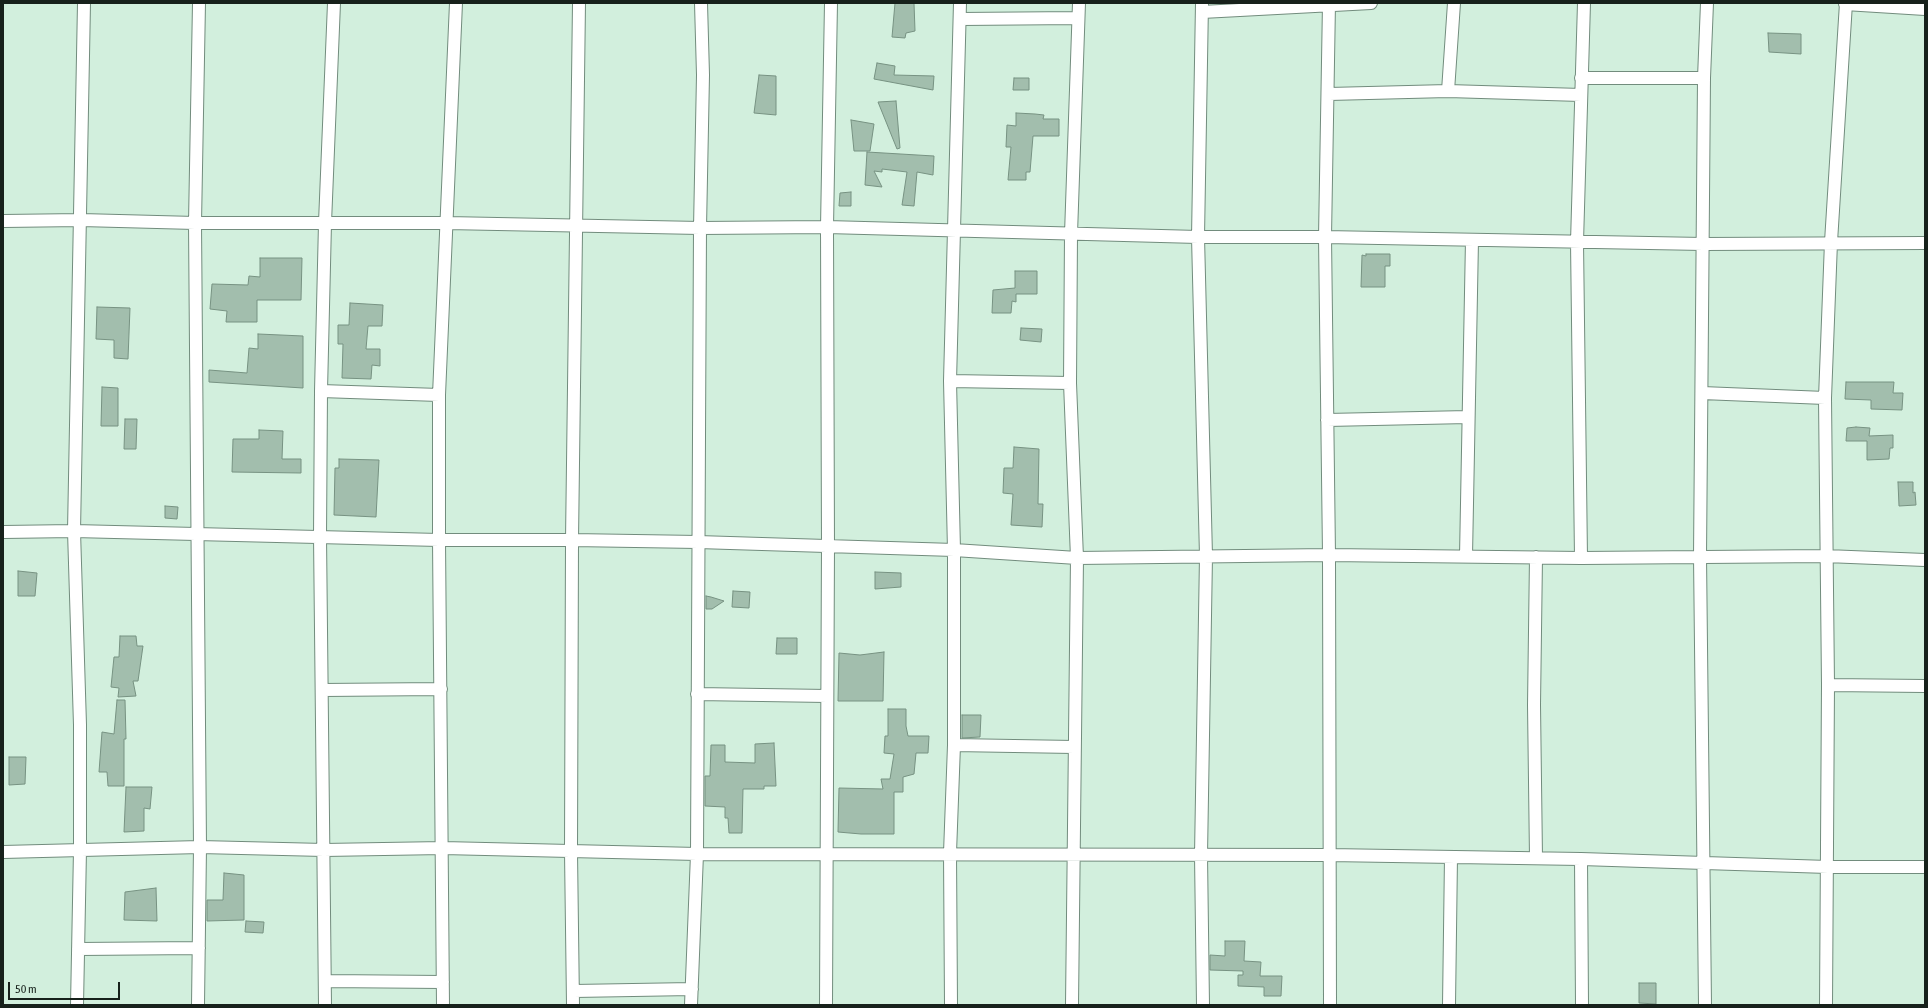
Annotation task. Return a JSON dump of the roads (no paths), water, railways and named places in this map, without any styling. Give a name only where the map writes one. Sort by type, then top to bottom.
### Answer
[{"type":"street","points":[[77,1005],[80,850],[80,725],[74,531],[84,3]]},
{"type":"street","points":[[198,1005],[200,847],[196,534],[195,223],[199,3]]},
{"type":"street","points":[[325,1005],[320,536],[321,391],[324,223],[334,3]]},
{"type":"street","points":[[443,1005],[439,395],[456,3]]},
{"type":"street","points":[[573,1005],[571,852],[572,540],[579,3]]},
{"type":"street","points":[[692,1005],[697,854],[700,228],[703,75],[702,3]]},
{"type":"street","points":[[826,1005],[828,546],[827,227],[831,3]]},
{"type":"street","points":[[952,1005],[950,853],[954,745],[954,550],[950,381],[960,3]]},
{"type":"street","points":[[1072,1005],[1074,932],[1072,856],[1077,558],[1070,383],[1078,3]]},
{"type":"street","points":[[1202,1005],[1201,855],[1206,556],[1198,237],[1202,7],[1370,3]]},
{"type":"street","points":[[1448,91],[1454,3]]},
{"type":"street","points":[[1581,558],[1576,242],[1584,3]]},
{"type":"street","points":[[1705,1005],[1702,863],[1700,556],[1704,78],[1707,3]]},
{"type":"street","points":[[1329,4],[1329,94],[1325,237],[1329,555],[1330,1005]]},
{"type":"street","points":[[1826,1005],[1828,685],[1825,398],[1831,242],[1846,4],[1925,9]]},
{"type":"street","points":[[960,19],[1078,18]]},
{"type":"street","points":[[1581,78],[1704,78]]},
{"type":"street","points":[[1329,94],[1448,91],[1581,95]]},
{"type":"street","points":[[3,221],[81,220],[195,223],[447,223],[700,228],[827,227],[1198,237],[1325,237],[1703,244],[1831,242],[1925,243]]},
{"type":"street","points":[[1466,556],[1472,240]]},
{"type":"street","points":[[950,381],[1070,383]]},
{"type":"street","points":[[321,391],[439,395]]},
{"type":"street","points":[[1702,393],[1825,398]]},
{"type":"street","points":[[1328,420],[1468,417]]},
{"type":"street","points":[[3,532],[74,531],[439,540],[698,542],[954,550],[1077,558],[1329,555],[1581,558],[1826,556],[1925,560]]},
{"type":"street","points":[[1536,557],[1534,713],[1536,858]]},
{"type":"street","points":[[1828,685],[1925,686]]},
{"type":"street","points":[[322,690],[441,689]]},
{"type":"street","points":[[697,694],[827,696]]},
{"type":"street","points":[[954,745],[1074,747]]},
{"type":"street","points":[[3,852],[200,847],[324,850],[443,848],[697,854],[950,853],[1072,856],[1329,855],[1581,859],[1828,867],[1925,867]]},
{"type":"street","points":[[1449,1005],[1451,857]]},
{"type":"street","points":[[1581,859],[1582,1005]]},
{"type":"street","points":[[78,949],[199,948]]},
{"type":"street","points":[[325,981],[442,982]]},
{"type":"street","points":[[574,991],[692,989]]}]
